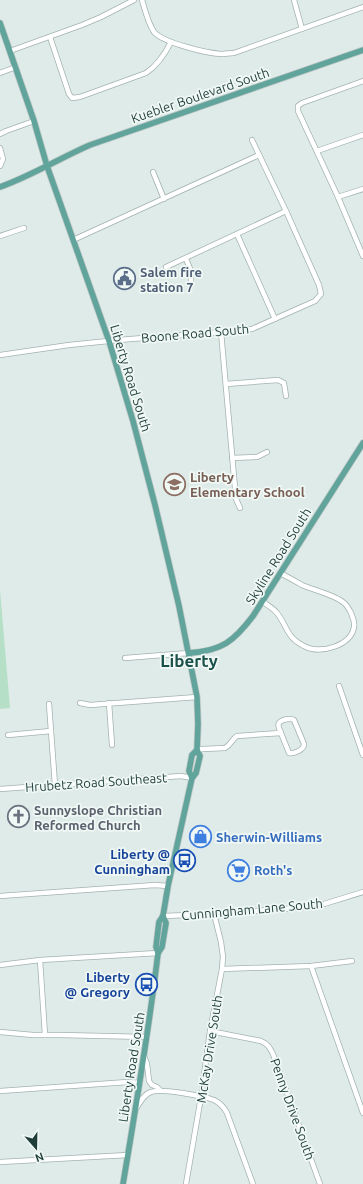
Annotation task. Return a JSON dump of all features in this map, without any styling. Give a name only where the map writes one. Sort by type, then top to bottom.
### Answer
[{"type":"main road","name":"Liberty Road South","points":[[0,23],[34,121],[47,166],[109,341],[133,421],[155,505],[189,653],[197,697],[197,750],[192,755],[189,771],[192,778],[168,886],[163,916],[159,922],[156,947],[158,953],[147,1037],[123,1184]]},
{"type":"main road","name":"Kuebler Boulevard South","points":[[0,188],[80,150],[114,136],[363,50]]},
{"type":"main road","name":"Skyline Road South","points":[[189,653],[201,652],[216,648],[230,641],[242,630],[363,443]]},
{"type":"street","points":[[10,51],[101,17],[134,0]]},
{"type":"street","points":[[142,0],[150,24],[160,37],[171,42],[223,54],[234,53],[363,7]]},
{"type":"street","points":[[294,0],[302,29]]},
{"type":"street","points":[[50,37],[69,94],[72,98],[76,98],[146,73],[153,68],[163,56],[171,42]]},
{"type":"street","points":[[0,73],[16,67]]},
{"type":"street","points":[[363,81],[307,101],[298,106],[298,111],[316,151],[361,245],[363,256]]},
{"type":"street","points":[[0,134],[34,121]]},
{"type":"street","points":[[316,151],[363,135]]},
{"type":"street","points":[[166,267],[286,211],[252,140]]},
{"type":"street","points":[[0,148],[3,159],[0,166]]},
{"type":"street","points":[[73,240],[259,155]]},
{"type":"street","points":[[153,172],[164,199]]},
{"type":"street","points":[[338,197],[363,189]]},
{"type":"street","name":"Boone Road South","points":[[0,355],[69,345],[252,329],[315,301],[321,294],[319,285],[286,211]]},
{"type":"street","points":[[0,236],[24,228]]},
{"type":"street","points":[[237,234],[275,319]]},
{"type":"street","points":[[186,258],[191,271],[191,281]]},
{"type":"street","points":[[221,332],[236,499],[240,508]]},
{"type":"street","points":[[226,384],[278,380],[284,383],[286,396]]},
{"type":"street","points":[[232,458],[257,457],[267,452]]},
{"type":"street","points":[[262,601],[277,614],[288,633],[296,641],[307,648],[324,650],[335,647],[349,638],[354,627],[354,619],[344,602],[301,584],[280,573]]},
{"type":"street","points":[[125,658],[189,653]]},
{"type":"street","points":[[339,686],[363,755]]},
{"type":"street","points":[[80,703],[90,704],[197,697]]},
{"type":"street","points":[[109,703],[112,746]]},
{"type":"street","points":[[49,704],[55,785]]},
{"type":"street","points":[[293,718],[304,747],[291,754],[289,753],[281,733],[278,726],[279,724],[285,720],[293,718]]},
{"type":"street","points":[[8,734],[51,731]]},
{"type":"street","points":[[197,750],[226,748],[237,736],[281,733]]},
{"type":"street","name":"Hrubetz Road Southeast","points":[[0,789],[181,776],[192,778]]},
{"type":"street","points":[[0,896],[155,885],[168,886]]},
{"type":"street","name":"Cunningham Lane South","points":[[163,916],[290,909],[314,906],[363,892]]},
{"type":"street","name":"McKay Drive South","points":[[186,1184],[210,1031],[222,970],[223,957],[221,942],[214,914]]},
{"type":"street","points":[[0,965],[40,960],[158,953]]},
{"type":"street","points":[[40,960],[45,1035]]},
{"type":"street","points":[[222,970],[310,966],[352,962]]},
{"type":"street","points":[[310,966],[363,1113]]},
{"type":"street","name":"Penny Drive South","points":[[210,1031],[261,1041],[266,1043],[269,1047],[274,1054],[320,1184]]},
{"type":"street","points":[[0,1032],[29,1035],[147,1037]]},
{"type":"street","points":[[144,1056],[147,1064],[149,1081],[160,1090]]},
{"type":"street","points":[[0,1091],[128,1082],[140,1083]]},
{"type":"street","points":[[136,1108],[144,1096],[150,1092],[160,1090],[201,1096],[219,1103],[225,1110],[253,1184]]},
{"type":"street","points":[[0,1162],[128,1155]]},
{"type":"green space","points":[[0,590],[10,708],[0,709]]},
{"type":"place","name":"Salem fire station 7","points":[[124,279]]},
{"type":"place","name":"Liberty Elementary School","points":[[175,484]]},
{"type":"place","name":"Sunnyslope Christian Reformed Church","points":[[19,817]]},
{"type":"place","name":"Sherwin-Williams","points":[[200,837]]},
{"type":"place","name":"Liberty @ Cunningham","points":[[185,861]]},
{"type":"place","name":"Roth's","points":[[239,870]]},
{"type":"place","name":"Liberty @ Gregory","points":[[146,984]]},
{"type":"district","name":"Liberty","points":[[189,660]]}]
